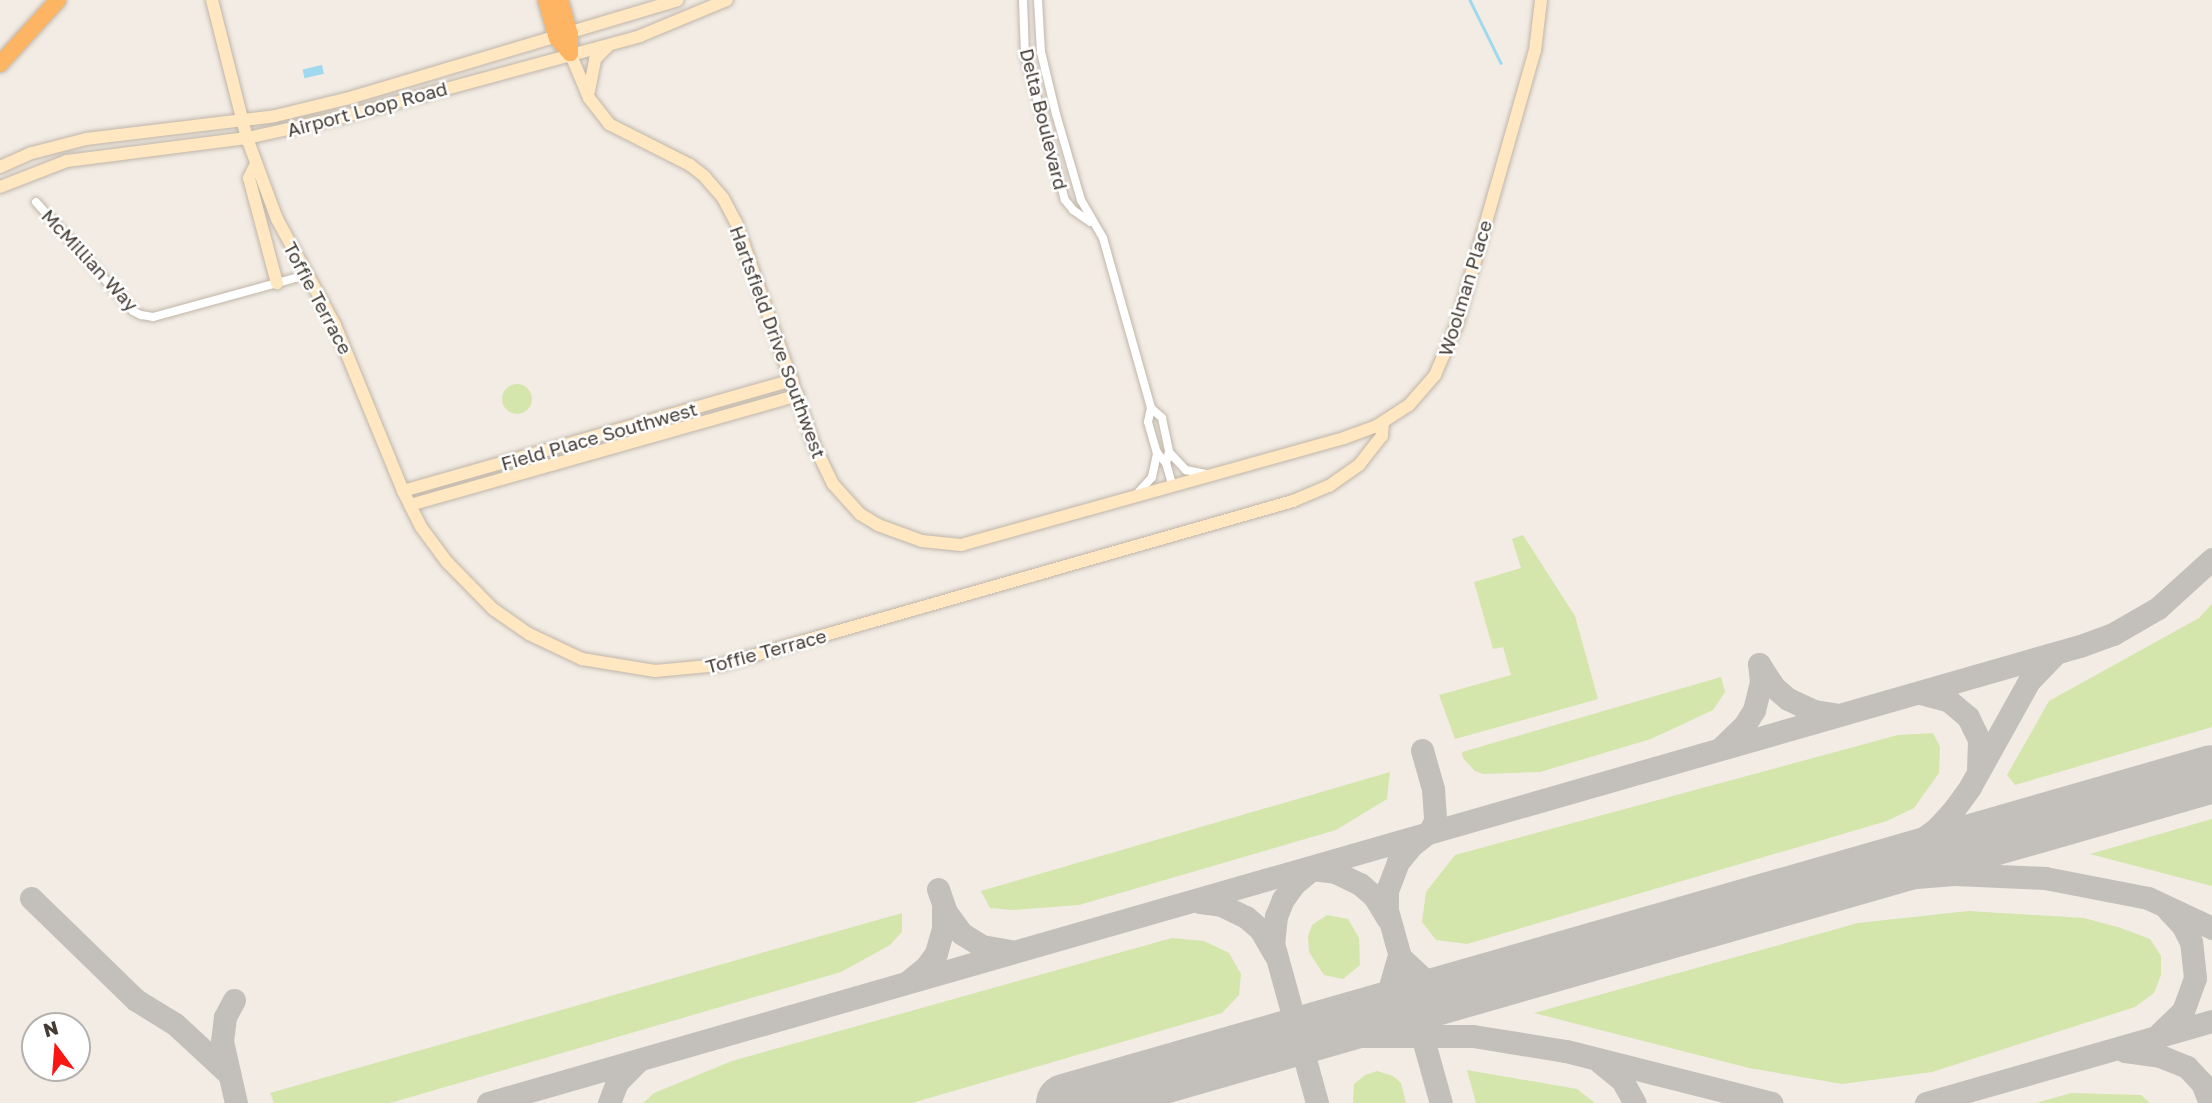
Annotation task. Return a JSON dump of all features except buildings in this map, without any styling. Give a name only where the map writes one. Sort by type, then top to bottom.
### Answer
[{"type":"highway","points":[[0,64],[58,0]]},
{"type":"highway","points":[[546,0],[570,53]]},
{"type":"highway","points":[[560,0],[564,36]]},
{"type":"street","name":"Toffie Terrace","points":[[212,0],[247,138],[282,232],[351,361],[410,505],[434,547],[493,609],[529,634],[582,659],[655,671],[720,666],[1306,497],[1340,480],[1359,465],[1382,436],[1383,422]]},
{"type":"street","name":"Airport Loop Road","points":[[0,167],[32,153],[86,139],[242,120],[346,99],[678,0]]},
{"type":"street","name":"Airport Loop Road","points":[[0,187],[67,161],[247,138],[339,118],[614,42],[681,21],[727,0]]},
{"type":"street","name":"Delta Boulevard","points":[[1023,0],[1025,55],[1065,200],[1073,210],[1093,224]]},
{"type":"street","name":"Delta Boulevard","points":[[1038,0],[1038,29],[1046,74],[1081,200],[1103,238],[1151,408],[1148,422],[1157,453],[1166,463],[1173,487]]},
{"type":"street","name":"Woolman Place","points":[[1173,487],[1344,438],[1383,422],[1418,396],[1435,374],[1448,350],[1538,41],[1541,0]]},
{"type":"street","points":[[589,99],[590,71],[595,59],[614,42]]},
{"type":"street","points":[[570,53],[589,99]]},
{"type":"street","name":"Hartsfield Drive Southwest","points":[[589,99],[608,124],[690,165],[704,176],[723,198],[736,222],[815,447],[834,484],[860,514],[899,534],[922,541],[961,545],[1173,487]]},
{"type":"street","points":[[256,164],[249,178],[276,283]]},
{"type":"street","name":"McMillian Way","points":[[36,202],[133,311],[141,316],[158,316],[307,275]]},
{"type":"street","name":"Field Place Southwest","points":[[403,491],[793,380]]},
{"type":"street","name":"Field Place Southwest","points":[[410,505],[798,395]]},
{"type":"street","name":"Delta Boulevard","points":[[1151,408],[1162,418],[1170,452]]},
{"type":"street","points":[[662,418],[666,432]]},
{"type":"street","points":[[570,444],[574,458]]},
{"type":"street","points":[[1166,463],[1170,452]]},
{"type":"street","points":[[1170,452],[1185,470],[1212,475]]},
{"type":"street","points":[[1132,498],[1152,477],[1157,453]]},
{"type":"street","points":[[498,465],[501,479]]},
{"type":"green space","points":[[517,384],[528,388],[532,399],[528,410],[517,414],[506,410],[502,399],[506,388]]},
{"type":"green space","points":[[1523,535],[1575,616],[1598,699],[1455,739],[1439,695],[1511,675],[1503,647],[1493,649],[1474,582],[1521,568],[1512,539]]},
{"type":"green space","points":[[2212,604],[2212,727],[2015,785],[2007,775],[2049,701],[2199,618]]},
{"type":"green space","points":[[1721,677],[1725,692],[1713,710],[1651,739],[1540,772],[1483,774],[1475,771],[1463,758],[1462,752]]},
{"type":"green space","points":[[1933,733],[1940,747],[1939,773],[1914,808],[1887,821],[1467,944],[1436,940],[1422,922],[1426,892],[1455,855],[1898,735]]},
{"type":"green space","points":[[1390,772],[1387,799],[1336,830],[1079,905],[1012,910],[990,908],[981,891]]},
{"type":"green space","points":[[2212,819],[2212,886],[2090,854]]},
{"type":"green space","points":[[1968,911],[2084,918],[2121,928],[2150,939],[2161,956],[2161,975],[2154,993],[2135,1007],[1932,1072],[1842,1084],[1749,1068],[1534,1013],[1858,923]]},
{"type":"green space","points":[[902,913],[902,932],[890,945],[841,972],[390,1103],[274,1103],[270,1093]]},
{"type":"green space","points":[[1327,915],[1348,919],[1359,938],[1360,965],[1343,979],[1324,975],[1309,952],[1308,936],[1312,925]]},
{"type":"green space","points":[[1172,938],[1204,941],[1229,953],[1241,974],[1239,995],[1222,1013],[912,1103],[643,1103],[654,1093],[732,1061]]},
{"type":"green space","points":[[1467,1070],[1577,1089],[1595,1103],[1476,1103]]},
{"type":"green space","points":[[1377,1071],[1393,1076],[1401,1083],[1406,1103],[1353,1103],[1354,1084],[1365,1075]]},
{"type":"green space","points":[[2071,1093],[2141,1095],[2150,1103],[2036,1103]]},
{"type":"water","points":[[322,65],[324,74],[305,78],[303,69]]},
{"type":"waterway","points":[[1470,0],[1501,63]]},
{"type":"taxiway","points":[[488,1103],[2080,646],[2113,634],[2158,608],[2212,559]]},
{"type":"taxiway","points":[[1882,868],[1936,829],[1952,812],[1970,787],[2029,681],[2053,656]]},
{"type":"taxiway","points":[[1759,664],[1774,687],[1788,699],[1814,711],[1834,714]]},
{"type":"taxiway","points":[[1723,746],[1744,726],[1754,710],[1761,682],[1759,664]]},
{"type":"taxiway","points":[[1920,693],[1949,701],[1968,717],[1979,740],[1978,768]]},
{"type":"taxiway","points":[[1422,750],[1433,789],[1435,821],[1430,831],[1411,846],[1398,862],[1387,890],[1387,910],[1441,1103]]},
{"type":"taxiway","points":[[1312,869],[1294,884],[1283,899],[1276,916],[1273,943],[1317,1103]]},
{"type":"taxiway","points":[[1312,869],[1335,872],[1360,884],[1374,896],[1387,918]]},
{"type":"taxiway","points":[[1828,884],[1954,874],[2045,878],[2148,898],[2212,928]]},
{"type":"taxiway","points":[[938,889],[946,912],[961,933],[982,946],[1011,951]]},
{"type":"taxiway","points":[[31,898],[136,1000],[175,1024],[229,1074]]},
{"type":"taxiway","points":[[1200,902],[1221,905],[1246,917],[1260,929],[1274,953]]},
{"type":"taxiway","points":[[910,980],[926,967],[936,953],[943,929],[943,907]]},
{"type":"taxiway","points":[[2160,1033],[2183,1011],[2195,978],[2191,942],[2183,926],[2168,910]]},
{"type":"taxiway","points":[[1401,958],[1425,980],[1440,986],[1463,989]]},
{"type":"taxiway","points":[[1362,1018],[1380,1003],[1389,990],[1398,959]]},
{"type":"taxiway","points":[[234,1000],[225,1017],[222,1041],[236,1103]]},
{"type":"taxiway","points":[[1926,1103],[2212,1021]]},
{"type":"taxiway","points":[[1249,1050],[1359,1036],[1473,1036],[1566,1051],[1772,1103]]},
{"type":"taxiway","points":[[2125,1051],[2160,1056],[2187,1067],[2202,1083],[2210,1103]]},
{"type":"taxiway","points":[[609,1103],[617,1082],[637,1062]]},
{"type":"taxiway","points":[[1601,1063],[1622,1080],[1635,1103]]},
{"type":"taxiway","points":[[1074,1103],[1089,1096]]},
{"type":"runway","points":[[1065,1103],[2212,774]]}]
